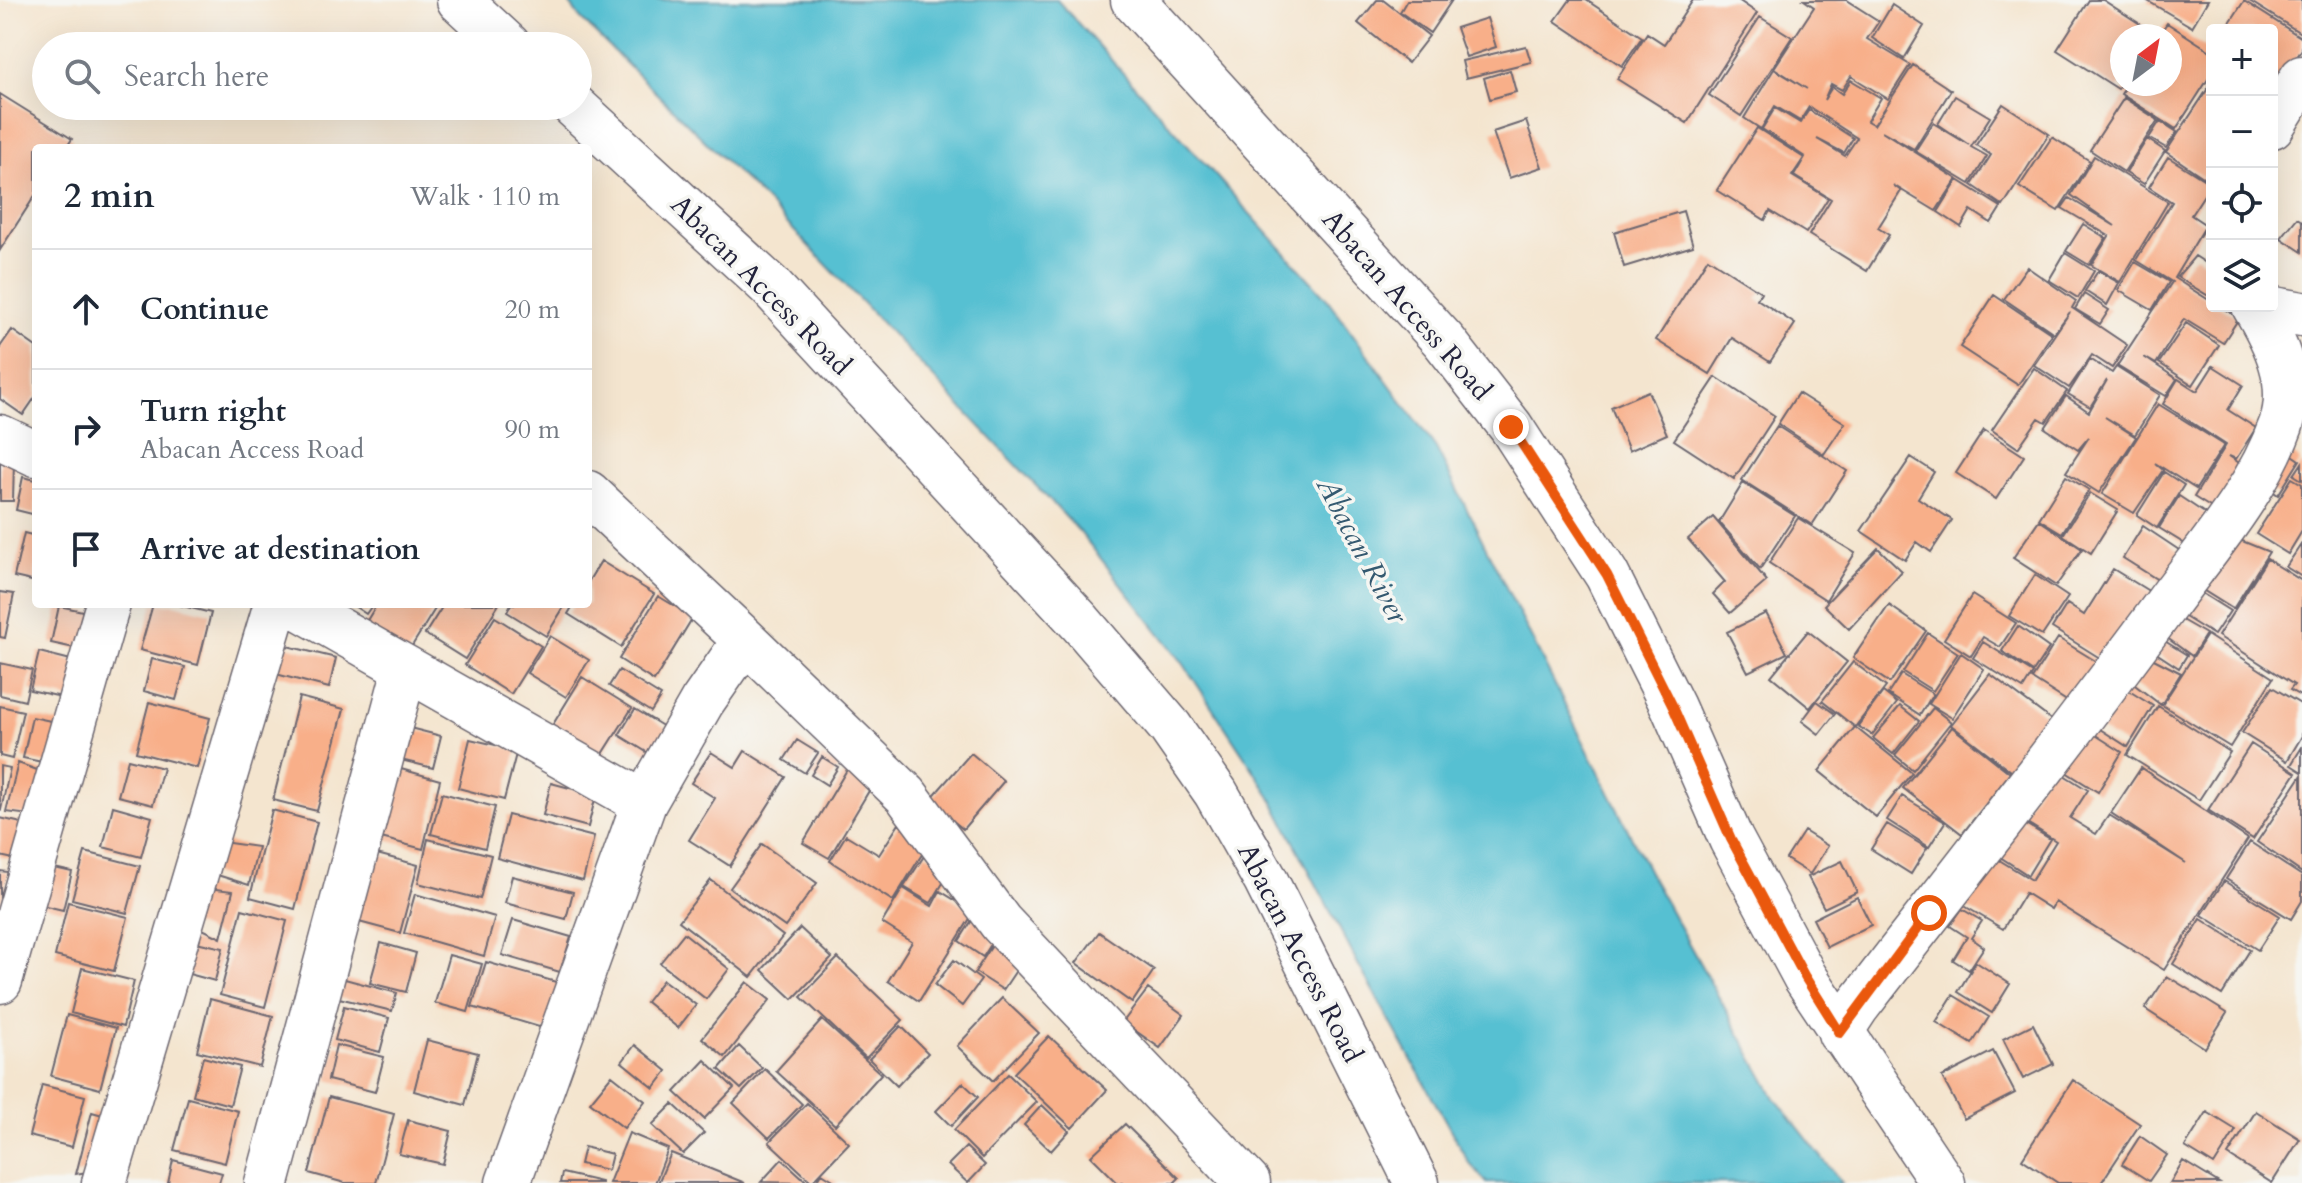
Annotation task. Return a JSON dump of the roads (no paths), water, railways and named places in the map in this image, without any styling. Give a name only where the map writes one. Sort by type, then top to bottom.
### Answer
[{"type":"street","points":[[459,0],[494,32]]},
{"type":"street","name":"Abacan Access Road","points":[[1133,0],[1444,341],[1511,427],[1607,575],[1673,707],[1731,839],[1805,977],[1943,1183]]},
{"type":"street","points":[[2278,116],[2302,78]]},
{"type":"street","name":"Abacan Access Road","points":[[589,120],[770,286],[1080,622],[1170,727],[1216,793],[1265,879],[1417,1183]]},
{"type":"street","points":[[2278,310],[2302,314]]},
{"type":"street","points":[[1840,1033],[1866,995],[2145,634],[2251,487],[2282,423],[2285,372],[2275,341],[2259,312]]},
{"type":"street","points":[[0,437],[32,452]]},
{"type":"street","points":[[592,497],[906,795],[1001,923],[1248,1183]]},
{"type":"street","points":[[0,981],[107,608]]},
{"type":"street","points":[[104,1183],[275,608]]},
{"type":"street","points":[[300,608],[644,803]]},
{"type":"street","points":[[508,1183],[644,803],[702,702],[745,640]]},
{"type":"street","points":[[267,1183],[405,669]]},
{"type":"water","name":"Abacan River","points":[[567,0],[1057,0],[1327,299],[1436,448],[1651,876],[1775,1098],[1842,1183],[1487,1183],[1469,1163],[1358,964],[1268,792],[1183,663],[1079,531],[766,201],[581,19]]}]
